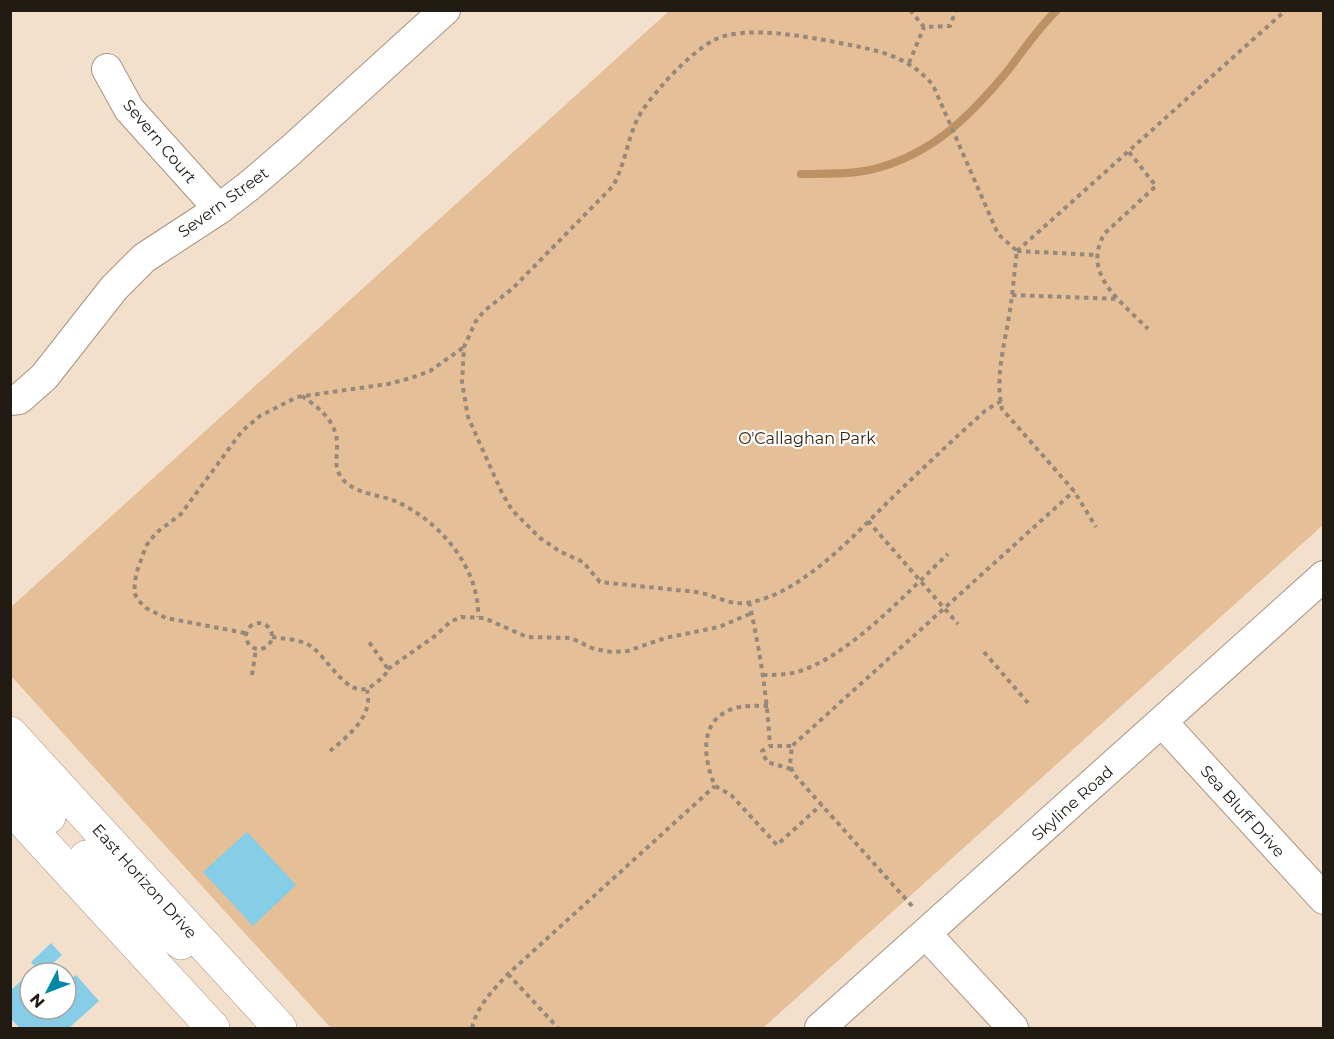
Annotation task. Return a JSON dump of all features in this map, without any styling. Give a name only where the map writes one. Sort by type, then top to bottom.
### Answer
[{"type":"main road","name":"East Horizon Drive","points":[[10,733],[280,1029]]},
{"type":"main road","points":[[10,775],[137,909],[181,943],[211,954]]},
{"type":"main road","points":[[10,807],[213,1029]]},
{"type":"street","name":"Severn Street","points":[[10,400],[19,399],[44,377],[114,288],[144,258],[219,209],[291,150],[445,10]]},
{"type":"street","name":"Severn Court","points":[[107,69],[129,110],[219,209]]},
{"type":"street","name":"Skyline Road","points":[[820,1029],[1323,576]]},
{"type":"street","name":"Sea Bluff Drive","points":[[1161,722],[1323,899]]},
{"type":"street","points":[[926,934],[1013,1029]]},
{"type":"path","points":[[910,10],[924,27]]},
{"type":"path","points":[[924,27],[950,26],[956,10]]},
{"type":"path","points":[[1096,527],[1074,491],[1002,409],[1000,372],[1017,251],[1286,10]]},
{"type":"path","points":[[909,63],[924,27]]},
{"type":"path","points":[[1000,401],[986,410],[820,566],[778,593],[749,602],[729,602],[711,594],[600,582],[583,561],[561,552],[525,525],[512,510],[502,493],[468,417],[462,382],[464,347],[476,321],[484,311],[512,289],[613,186],[637,120],[656,93],[674,73],[714,40],[731,34],[760,33],[830,41],[886,53],[909,63],[933,85],[998,234],[1017,251],[1096,255]]},
{"type":"path","points":[[1129,152],[1156,186],[1104,233],[1096,255],[1101,275],[1148,329]]},
{"type":"path","points":[[1012,295],[1120,299]]},
{"type":"path","points":[[246,633],[166,618],[155,614],[138,600],[134,592],[135,574],[146,546],[156,533],[181,514],[242,431],[260,416],[302,396],[379,386],[411,378],[430,371],[464,347]]},
{"type":"path","points":[[302,396],[324,412],[333,427],[337,445],[336,467],[347,483],[356,489],[408,507],[426,519],[445,537],[465,567],[478,601],[478,618]]},
{"type":"path","points":[[912,906],[793,773],[790,764],[792,746],[1074,491]]},
{"type":"path","points":[[868,521],[958,624]]},
{"type":"path","points":[[763,675],[785,675],[799,672],[832,655],[866,630],[948,554]]},
{"type":"path","points":[[749,602],[768,706],[770,746]]},
{"type":"path","points":[[272,637],[309,645],[352,688],[360,691],[367,690],[386,675],[388,669],[435,636],[450,622],[462,617],[478,618],[527,637],[571,638],[594,649],[612,652],[628,651],[665,638],[719,627],[752,613]]},
{"type":"path","points":[[263,623],[270,628],[272,637],[270,643],[264,648],[256,649],[249,645],[246,633],[251,624],[263,623]]},
{"type":"path","points":[[369,642],[388,669]]},
{"type":"path","points":[[252,675],[256,649]]},
{"type":"path","points":[[984,652],[1028,703]]},
{"type":"path","points":[[330,751],[354,729],[362,718],[367,706],[367,690]]},
{"type":"path","points":[[768,706],[737,707],[723,713],[710,725],[705,757],[715,786],[731,795],[777,845],[822,804]]},
{"type":"path","points":[[792,746],[770,746],[762,751],[767,762],[792,769]]},
{"type":"path","points":[[472,1029],[478,1011],[508,974],[715,786]]},
{"type":"path","points":[[508,974],[558,1029]]},
{"type":"green space","name":"O'Callaghan Park","points":[[669,11],[1323,11],[1323,525],[763,1028],[331,1028],[11,676],[11,607]]},
{"type":"building","points":[[247,832],[296,885],[253,926],[203,872]]},
{"type":"building","points":[[51,943],[62,955],[56,961],[32,961]]},
{"type":"building","points":[[78,977],[99,1001],[78,1020]]},
{"type":"building","points":[[18,984],[18,1021],[77,1021],[69,1028],[20,1028],[10,1018],[10,991]]},
{"type":"waterway","points":[[801,174],[847,173],[874,169],[914,154],[931,144],[977,105],[1057,10]]}]
